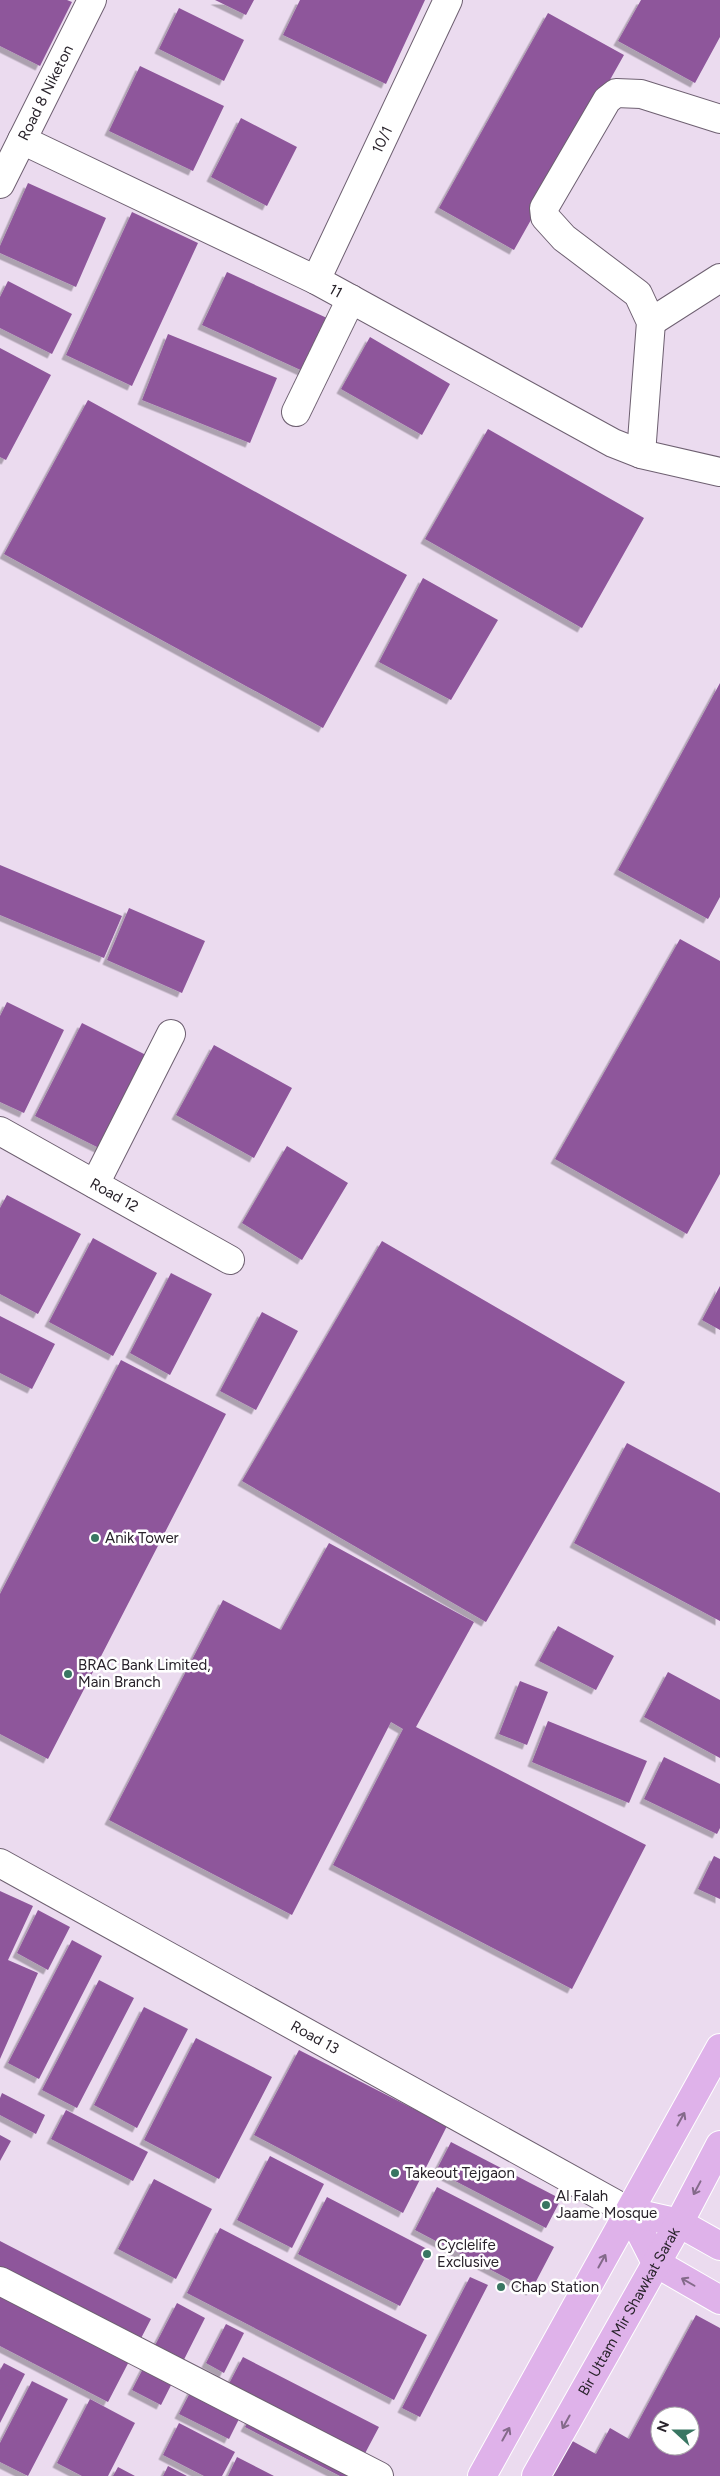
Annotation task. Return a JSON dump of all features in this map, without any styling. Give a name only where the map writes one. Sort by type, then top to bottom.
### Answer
[{"type":"main road","points":[[482,2476],[720,2048]]},
{"type":"main road","name":"Bir Uttam Mir Shawkat Sarak","points":[[536,2476],[679,2222],[720,2145]]},
{"type":"main road","points":[[630,2212],[679,2222],[720,2246]]},
{"type":"main road","points":[[630,2212],[656,2263],[720,2300]]},
{"type":"street","name":"Road 8 Niketon","points":[[0,184],[92,0]]},
{"type":"street","name":"10/1","points":[[316,280],[448,0]]},
{"type":"street","points":[[641,454],[651,322],[638,294],[564,238],[545,217],[544,208],[607,100],[616,93],[641,94],[720,119]]},
{"type":"street","name":"11","points":[[22,140],[316,280],[613,444],[641,454],[720,472]]},
{"type":"street","points":[[651,322],[720,278]]},
{"type":"street","points":[[296,412],[351,299]]},
{"type":"street","points":[[95,1184],[171,1034]]},
{"type":"street","name":"Road 12","points":[[0,1131],[230,1260]]},
{"type":"street","name":"Road 13","points":[[0,1863],[630,2212]]},
{"type":"street","points":[[0,2281],[379,2476]]},
{"type":"building","points":[[0,0],[67,0],[72,2],[40,66],[0,46]]},
{"type":"building","points":[[215,0],[254,0],[246,15]]},
{"type":"building","points":[[300,0],[425,0],[386,84],[283,35]]},
{"type":"building","points":[[641,0],[720,0],[720,37],[695,83],[618,41]]},
{"type":"building","points":[[179,8],[244,40],[224,81],[159,49]]},
{"type":"building","points":[[548,13],[624,55],[514,250],[439,208]]},
{"type":"building","points":[[140,66],[224,106],[193,171],[109,131]]},
{"type":"building","points":[[241,118],[297,147],[267,206],[211,177]]},
{"type":"building","points":[[28,183],[106,218],[76,287],[0,253],[0,246]]},
{"type":"building","points":[[132,212],[198,243],[132,386],[66,355]]},
{"type":"building","points":[[227,272],[340,324],[316,377],[202,325]]},
{"type":"building","points":[[8,281],[72,314],[52,354],[0,328],[0,297]]},
{"type":"building","points":[[168,334],[277,378],[250,443],[142,400]]},
{"type":"building","points":[[370,337],[450,384],[422,435],[341,389]]},
{"type":"building","points":[[0,348],[51,375],[6,460],[0,457]]},
{"type":"building","points":[[88,400],[407,575],[323,728],[4,554]]},
{"type":"building","points":[[488,429],[644,518],[582,628],[425,539]]},
{"type":"building","points":[[423,578],[498,620],[451,700],[379,662]]},
{"type":"building","points":[[720,683],[720,897],[708,919],[618,870]]},
{"type":"building","points":[[0,865],[122,916],[104,958],[0,915]]},
{"type":"building","points":[[129,908],[205,941],[182,993],[107,960]]},
{"type":"building","points":[[680,939],[720,961],[720,1174],[687,1234],[555,1159]]},
{"type":"building","points":[[7,1002],[64,1030],[24,1113],[0,1102],[0,1016]]},
{"type":"building","points":[[82,1023],[148,1056],[101,1149],[35,1116]]},
{"type":"building","points":[[214,1045],[292,1088],[254,1158],[176,1115]]},
{"type":"building","points":[[287,1146],[348,1183],[302,1260],[242,1223]]},
{"type":"building","points":[[7,1195],[81,1234],[38,1314],[0,1294],[0,1208]]},
{"type":"building","points":[[93,1238],[157,1273],[113,1356],[49,1322]]},
{"type":"building","points":[[382,1241],[625,1382],[486,1622],[242,1481]]},
{"type":"building","points":[[171,1273],[212,1294],[170,1375],[130,1353]]},
{"type":"building","points":[[720,1286],[720,1330],[702,1320]]},
{"type":"building","points":[[262,1312],[298,1331],[256,1410],[220,1391]]},
{"type":"building","points":[[0,1316],[55,1344],[32,1389],[0,1373]]},
{"type":"building","name":"Anik Tower","points":[[121,1360],[226,1414],[48,1759],[0,1734],[0,1594]]},
{"type":"building","points":[[627,1443],[720,1493],[720,1621],[574,1543]]},
{"type":"building","points":[[329,1543],[474,1622],[416,1727],[646,1845],[572,1989],[333,1865],[403,1729],[391,1722],[292,1915],[109,1820],[223,1600],[281,1630]]},
{"type":"building","points":[[558,1626],[614,1656],[596,1690],[539,1661]]},
{"type":"building","points":[[668,1672],[720,1700],[720,1758],[644,1717]]},
{"type":"building","points":[[520,1681],[548,1692],[527,1745],[499,1734]]},
{"type":"building","points":[[548,1721],[647,1761],[629,1803],[532,1762]]},
{"type":"building","points":[[664,1757],[720,1784],[720,1828],[717,1834],[644,1799]]},
{"type":"building","points":[[714,1856],[720,1859],[720,1899],[698,1889]]},
{"type":"building","points":[[0,1891],[33,1906],[8,1960],[38,1973],[0,2059]]},
{"type":"building","points":[[38,1910],[70,1927],[48,1970],[17,1953]]},
{"type":"building","points":[[72,1940],[102,1956],[39,2079],[8,2063]]},
{"type":"building","points":[[99,1980],[134,1998],[77,2108],[42,2090]]},
{"type":"building","points":[[144,2007],[188,2029],[137,2128],[94,2105]]},
{"type":"building","points":[[196,2038],[272,2077],[219,2179],[144,2140]]},
{"type":"building","points":[[299,2050],[447,2126],[403,2213],[254,2135]]},
{"type":"building","points":[[2,2093],[45,2115],[36,2134],[0,2115],[0,2098]]},
{"type":"building","points":[[66,2110],[148,2152],[133,2181],[51,2139]]},
{"type":"building","points":[[0,2135],[11,2141],[0,2161]]},
{"type":"building","points":[[451,2142],[561,2199],[546,2228],[436,2171]]},
{"type":"building","points":[[270,2156],[324,2184],[292,2248],[237,2220]]},
{"type":"building","points":[[154,2179],[212,2209],[176,2279],[118,2249]]},
{"type":"building","points":[[437,2187],[554,2247],[531,2291],[415,2230]]},
{"type":"building","points":[[327,2197],[429,2250],[400,2306],[298,2254]]},
{"type":"building","points":[[220,2228],[427,2335],[394,2400],[187,2293]]},
{"type":"building","points":[[0,2241],[151,2319],[108,2402],[0,2346]]},
{"type":"building","points":[[470,2277],[488,2285],[420,2417],[402,2408]]},
{"type":"building","points":[[177,2303],[205,2318],[161,2405],[132,2390]]},
{"type":"building","points":[[696,2315],[720,2328],[720,2476],[524,2476],[567,2438],[596,2454],[610,2428],[629,2439]]},
{"type":"building","points":[[226,2324],[244,2333],[224,2373],[206,2363]]},
{"type":"building","points":[[243,2357],[379,2427],[353,2476],[340,2476],[245,2427],[253,2413],[222,2397]]},
{"type":"building","points":[[4,2363],[25,2374],[0,2423],[0,2370]]},
{"type":"building","points":[[32,2381],[68,2399],[28,2476],[0,2462],[0,2443]]},
{"type":"building","points":[[192,2389],[241,2415],[229,2439],[179,2414]]},
{"type":"building","points":[[90,2399],[135,2423],[108,2476],[82,2476],[57,2463]]},
{"type":"building","points":[[179,2423],[235,2452],[222,2476],[204,2476],[163,2455]]},
{"type":"building","points":[[237,2457],[274,2476],[228,2476]]},
{"type":"building","points":[[168,2466],[187,2476],[163,2476]]},
{"type":"building","points":[[118,2467],[135,2476],[113,2476]]},
{"type":"place","name":"Anik Tower","points":[[95,1538]]},
{"type":"place","name":"BRAC Bank Limited, Main Branch","points":[[68,1674]]},
{"type":"place","name":"Takeout Tejgaon","points":[[395,2173]]},
{"type":"place","name":"Al Falah Jaame Mosque","points":[[546,2205]]},
{"type":"place","name":"Cyclelife Exclusive","points":[[427,2254]]},
{"type":"place","name":"Chap Station","points":[[501,2287]]}]
